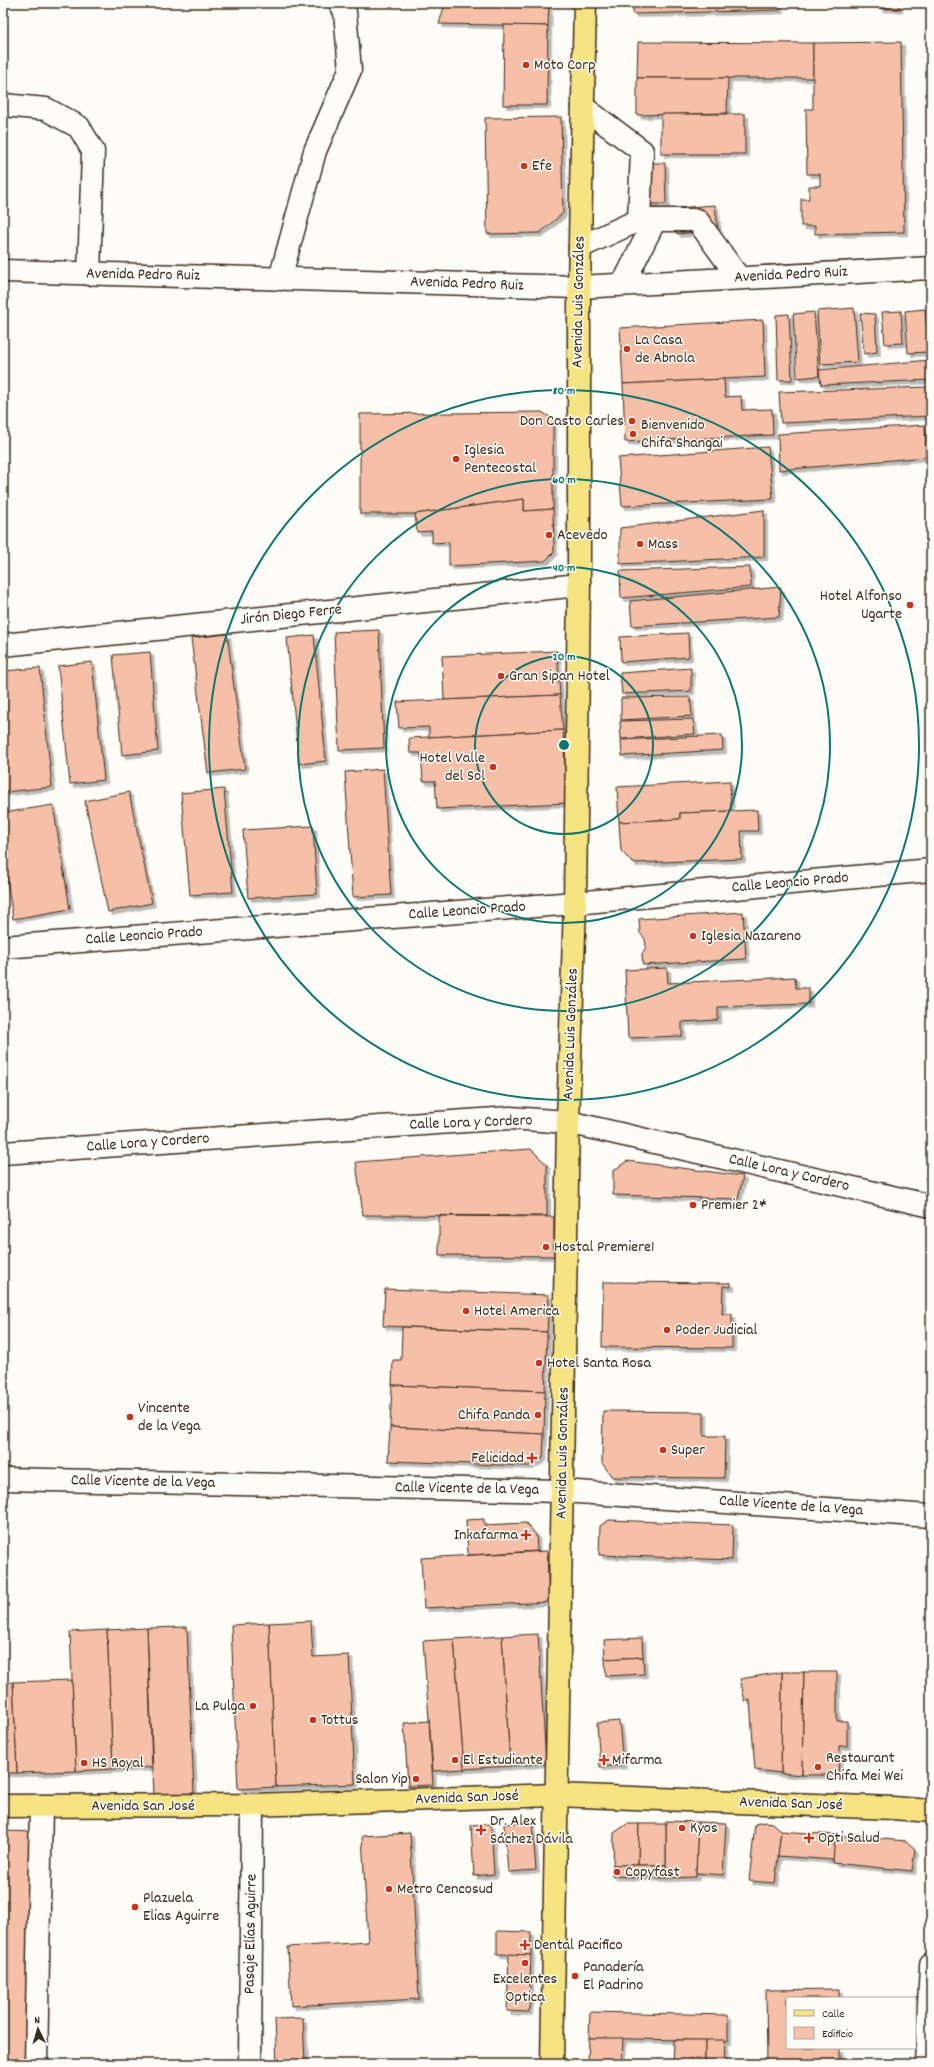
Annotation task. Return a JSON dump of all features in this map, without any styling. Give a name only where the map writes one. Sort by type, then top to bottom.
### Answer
[{"type":"main road","name":"Avenida Luis Gonzáles","points":[[552,2064],[568,1122],[575,903],[579,584],[579,286],[585,3]]},
{"type":"main road","name":"Avenida San José","points":[[3,1806],[252,1805],[556,1795],[893,1808],[931,1811]]},
{"type":"street","points":[[280,279],[315,151],[350,70],[345,12],[340,3]]},
{"type":"street","points":[[3,105],[46,109],[79,127],[93,151],[89,274]]},
{"type":"street","points":[[583,107],[642,151],[647,220],[623,284]]},
{"type":"street","points":[[580,248],[647,220],[697,220],[739,278]]},
{"type":"street","name":"Avenida Pedro Ruiz","points":[[3,271],[579,286],[931,268]]},
{"type":"street","name":"Jirón Diego Ferre","points":[[3,645],[579,584]]},
{"type":"street","name":"Calle Leoncio Prado","points":[[3,947],[575,903],[931,870]]},
{"type":"street","name":"Calle Lora y Cordero","points":[[3,1153],[510,1118],[568,1122],[931,1206]]},
{"type":"street","name":"Calle Vicente de la Vega","points":[[3,1479],[562,1491],[931,1516]]},
{"type":"street","name":"Pasaje Elías Aguirre","points":[[250,2064],[252,1805]]},
{"type":"street","points":[[36,2064],[41,1807]]},
{"type":"street","points":[[926,2064],[931,1965]]},
{"type":"building","points":[[445,3],[549,3],[548,26],[439,24]]},
{"type":"building","points":[[633,3],[779,3],[780,10],[633,14]]},
{"type":"building","points":[[879,3],[899,3],[899,9],[879,8]]},
{"type":"building","name":"Moto Corp","points":[[504,25],[548,26],[547,105],[503,105]]},
{"type":"building","points":[[638,42],[813,43],[813,78],[637,78]]},
{"type":"building","points":[[901,42],[904,232],[815,234],[815,226],[801,226],[801,199],[809,199],[809,186],[820,186],[820,174],[807,174],[806,109],[813,109],[813,43]]},
{"type":"building","points":[[637,78],[728,78],[727,113],[637,115]]},
{"type":"building","points":[[661,114],[745,114],[745,154],[661,154]]},
{"type":"building","name":"Efe","points":[[561,117],[563,213],[540,233],[487,234],[485,118]]},
{"type":"building","points":[[635,163],[665,163],[666,204],[636,204]]},
{"type":"building","points":[[715,205],[718,230],[677,234],[675,208]]},
{"type":"building","points":[[854,308],[858,362],[820,364],[817,311]]},
{"type":"building","points":[[925,309],[929,352],[908,353],[905,311]]},
{"type":"building","points":[[901,311],[903,343],[885,344],[882,312]]},
{"type":"building","points":[[814,312],[819,376],[797,378],[793,314]]},
{"type":"building","points":[[860,313],[875,314],[877,352],[864,354]]},
{"type":"building","points":[[789,314],[792,380],[778,380],[776,315]]},
{"type":"building","points":[[763,320],[765,377],[623,384],[620,328]]},
{"type":"building","points":[[930,360],[931,380],[821,385],[819,370]]},
{"type":"building","points":[[724,379],[725,397],[741,396],[742,410],[772,409],[773,435],[625,442],[623,384]]},
{"type":"building","points":[[929,387],[930,416],[781,423],[779,392]]},
{"type":"building","name":"Iglesia Pentecostal","points":[[542,412],[553,419],[553,509],[524,511],[524,499],[415,514],[360,514],[360,414]]},
{"type":"building","points":[[925,425],[926,457],[779,470],[778,434]]},
{"type":"building","points":[[768,447],[773,499],[622,506],[618,458]]},
{"type":"building","points":[[524,499],[524,511],[553,509],[554,552],[545,561],[449,566],[449,542],[432,543],[432,531],[417,532],[415,514]]},
{"type":"building","points":[[764,510],[764,557],[620,564],[620,528]]},
{"type":"building","points":[[750,567],[751,587],[621,598],[620,571]]},
{"type":"building","points":[[781,587],[779,617],[632,626],[630,601]]},
{"type":"building","points":[[379,630],[384,748],[339,750],[334,632]]},
{"type":"building","points":[[688,633],[689,657],[621,662],[620,637]]},
{"type":"building","points":[[227,634],[245,769],[208,773],[191,638]]},
{"type":"building","points":[[314,635],[326,761],[299,764],[287,638]]},
{"type":"building","name":"Gran Sipan Hotel","points":[[557,651],[560,695],[444,700],[442,656]]},
{"type":"building","points":[[150,652],[158,751],[122,755],[113,655]]},
{"type":"building","points":[[92,662],[104,780],[70,784],[58,666]]},
{"type":"building","points":[[40,668],[52,787],[5,792],[3,774],[3,671]]},
{"type":"building","points":[[691,668],[691,691],[622,694],[620,673]]},
{"type":"building","points":[[560,695],[563,730],[429,737],[429,727],[399,728],[397,702]]},
{"type":"building","points":[[690,697],[692,716],[621,720],[621,698]]},
{"type":"building","points":[[693,719],[695,734],[621,739],[620,721]]},
{"type":"building","name":"Hotel Valle del Sol","points":[[563,730],[567,803],[437,809],[435,781],[423,781],[421,753],[410,753],[409,738]]},
{"type":"building","points":[[722,735],[723,750],[622,756],[621,740]]},
{"type":"building","points":[[383,769],[391,895],[353,897],[345,772]]},
{"type":"building","points":[[730,781],[731,811],[680,813],[680,819],[619,822],[617,787]]},
{"type":"building","points":[[224,789],[233,892],[190,895],[181,793]]},
{"type":"building","points":[[129,792],[152,903],[108,912],[85,801]]},
{"type":"building","points":[[53,805],[70,909],[13,919],[3,855],[3,813]]},
{"type":"building","points":[[757,810],[758,831],[741,831],[742,859],[633,863],[621,851],[619,822],[680,819],[680,813]]},
{"type":"building","points":[[313,826],[317,894],[248,898],[243,830]]},
{"type":"building","name":"Iglesia Nazareno","points":[[743,912],[746,959],[643,965],[642,954],[646,947],[645,939],[640,933],[639,919]]},
{"type":"building","points":[[667,968],[668,983],[795,977],[796,988],[809,988],[809,1004],[718,1007],[718,1020],[682,1022],[682,1036],[628,1038],[625,970]]},
{"type":"building","points":[[531,1149],[547,1165],[547,1216],[363,1215],[356,1162]]},
{"type":"building","points":[[627,1161],[743,1176],[738,1199],[613,1195],[613,1171]]},
{"type":"building","points":[[439,1216],[554,1217],[554,1256],[439,1255]]},
{"type":"building","name":"Poder Judicial","points":[[603,1282],[731,1283],[731,1287],[723,1286],[722,1314],[732,1314],[732,1348],[602,1347]]},
{"type":"building","name":"Hotel America","points":[[385,1289],[549,1295],[547,1332],[383,1326]]},
{"type":"building","points":[[402,1327],[547,1332],[545,1391],[392,1385],[393,1360],[401,1360]]},
{"type":"building","points":[[392,1385],[545,1391],[544,1434],[390,1427]]},
{"type":"building","name":"Super","points":[[603,1411],[704,1412],[704,1436],[725,1436],[724,1478],[612,1477],[602,1463]]},
{"type":"building","points":[[390,1427],[544,1434],[543,1458],[529,1466],[388,1461]]},
{"type":"building","points":[[484,1519],[484,1525],[526,1523],[536,1535],[537,1551],[468,1555],[466,1520]]},
{"type":"building","points":[[609,1520],[733,1525],[732,1560],[599,1555],[600,1526]]},
{"type":"building","points":[[547,1551],[549,1602],[424,1608],[421,1558]]},
{"type":"building","name":"Tottus","points":[[311,1621],[313,1657],[349,1655],[355,1784],[276,1787],[269,1623]]},
{"type":"building","name":"La Pulga","points":[[269,1623],[276,1787],[238,1789],[231,1625]]},
{"type":"building","points":[[187,1627],[194,1793],[154,1795],[147,1628]]},
{"type":"building","points":[[147,1628],[152,1767],[113,1769],[107,1630]]},
{"type":"building","points":[[107,1630],[113,1769],[76,1771],[70,1632]]},
{"type":"building","points":[[538,1634],[546,1763],[510,1766],[502,1636]]},
{"type":"building","points":[[502,1636],[510,1766],[464,1769],[454,1639]]},
{"type":"building","points":[[642,1638],[643,1657],[605,1659],[604,1640]]},
{"type":"building","points":[[454,1639],[464,1769],[433,1771],[423,1641]]},
{"type":"building","points":[[643,1657],[644,1674],[606,1676],[605,1659]]},
{"type":"building","points":[[782,1672],[804,1672],[802,1775],[781,1773]]},
{"type":"building","points":[[782,1672],[781,1773],[755,1770],[750,1700],[745,1701],[740,1679]]},
{"type":"building","points":[[804,1672],[837,1672],[837,1721],[847,1721],[847,1746],[839,1746],[838,1775],[802,1775]]},
{"type":"building","points":[[72,1680],[76,1771],[17,1773],[13,1682]]},
{"type":"building","points":[[13,1682],[17,1773],[3,1773],[3,1683]]},
{"type":"building","points":[[429,1721],[433,1785],[408,1786],[404,1723]]},
{"type":"building","points":[[619,1721],[623,1765],[600,1767],[597,1723]]},
{"type":"building","points":[[666,1821],[698,1822],[696,1877],[666,1878]]},
{"type":"building","points":[[532,1822],[536,1870],[508,1872],[504,1824]]},
{"type":"building","points":[[698,1822],[726,1823],[723,1875],[696,1873]]},
{"type":"building","points":[[765,1822],[772,1823],[781,1831],[775,1883],[749,1881],[755,1824]]},
{"type":"building","points":[[491,1824],[494,1874],[474,1876],[471,1825]]},
{"type":"building","points":[[627,1824],[639,1824],[638,1865],[613,1865],[614,1833]]},
{"type":"building","points":[[639,1824],[666,1824],[666,1865],[638,1865]]},
{"type":"building","points":[[3,1831],[35,1832],[27,2064],[3,2064]]},
{"type":"building","points":[[781,1831],[835,1835],[834,1860],[778,1856]]},
{"type":"building","name":"Metro Cencosud","points":[[410,1833],[419,1999],[291,2006],[288,1947],[368,1942],[362,1836]]},
{"type":"building","points":[[835,1835],[906,1841],[915,1849],[912,1871],[833,1863]]},
{"type":"building","points":[[613,1865],[666,1865],[666,1878],[612,1876]]},
{"type":"building","points":[[497,1931],[531,1932],[531,1955],[497,1954]]},
{"type":"building","points":[[509,1954],[531,1955],[529,2012],[507,2011]]},
{"type":"building","points":[[839,1989],[839,1997],[786,1997],[786,2049],[840,2049],[840,2064],[767,2064],[766,1990]]},
{"type":"building","points":[[590,2012],[728,2015],[728,2041],[589,2038]]},
{"type":"building","points":[[303,2018],[305,2064],[277,2064],[275,2019]]},
{"type":"building","points":[[589,2038],[623,2038],[622,2064],[588,2064]]},
{"type":"building","points":[[674,2040],[705,2040],[705,2064],[673,2064]]},
{"type":"building","points":[[705,2040],[725,2040],[724,2064],[705,2064]]},
{"type":"place","name":"Moto Corp","points":[[526,65]]},
{"type":"place","name":"Efe","points":[[524,166]]},
{"type":"place","name":"La Casa de Abnola","points":[[627,349]]},
{"type":"place","name":"Don Casto Carles","points":[[632,421]]},
{"type":"place","name":"Bienvenido Chifa Shangai","points":[[633,434]]},
{"type":"place","name":"Iglesia Pentecostal","points":[[456,459]]},
{"type":"place","name":"Acevedo","points":[[549,535]]},
{"type":"place","name":"Mass","points":[[640,544]]},
{"type":"place","name":"Hotel Alfonso Ugarte","points":[[910,605]]},
{"type":"place","name":"Gran Sipan Hotel","points":[[501,676]]},
{"type":"place","name":"Hotel Valle del Sol","points":[[493,767]]},
{"type":"place","name":"Iglesia Nazareno","points":[[693,936]]},
{"type":"place","name":"Premier 2*","points":[[693,1205]]},
{"type":"place","name":"Hostal Premiere1","points":[[546,1247]]},
{"type":"place","name":"Hotel America","points":[[466,1311]]},
{"type":"place","name":"Poder Judicial","points":[[667,1330]]},
{"type":"place","name":"Hotel Santa Rosa","points":[[539,1363]]},
{"type":"place","name":"Chifa Panda","points":[[538,1415]]},
{"type":"place","name":"Vincente de la Vega","points":[[130,1417]]},
{"type":"place","name":"Super","points":[[663,1450]]},
{"type":"place","name":"Felicidad","points":[[532,1458]]},
{"type":"place","name":"Inkafarma","points":[[526,1535]]},
{"type":"place","name":"La Pulga","points":[[253,1706]]},
{"type":"place","name":"Tottus","points":[[313,1720]]},
{"type":"place","name":"El Estudiante","points":[[455,1760]]},
{"type":"place","name":"Mifarma","points":[[604,1760]]},
{"type":"place","name":"HS Royal","points":[[84,1763]]},
{"type":"place","name":"Restaurant Chifa Mei Wei","points":[[818,1767]]},
{"type":"place","name":"Salon Yip","points":[[416,1779]]},
{"type":"place","name":"Kyos","points":[[682,1828]]},
{"type":"place","name":"Dr. Alex Sáchez Dávila","points":[[481,1830]]},
{"type":"place","name":"Opti Salud","points":[[809,1838]]},
{"type":"place","name":"Copyfast","points":[[617,1872]]},
{"type":"place","name":"Metro Cencosud","points":[[389,1889]]},
{"type":"place","name":"Plazuela Elias Aguirre","points":[[135,1907]]},
{"type":"place","name":"Dental Pacifico","points":[[525,1945]]},
{"type":"place","name":"Excelentes Optica","points":[[525,1963]]},
{"type":"place","name":"Panadería El Padrino","points":[[575,1976]]}]
